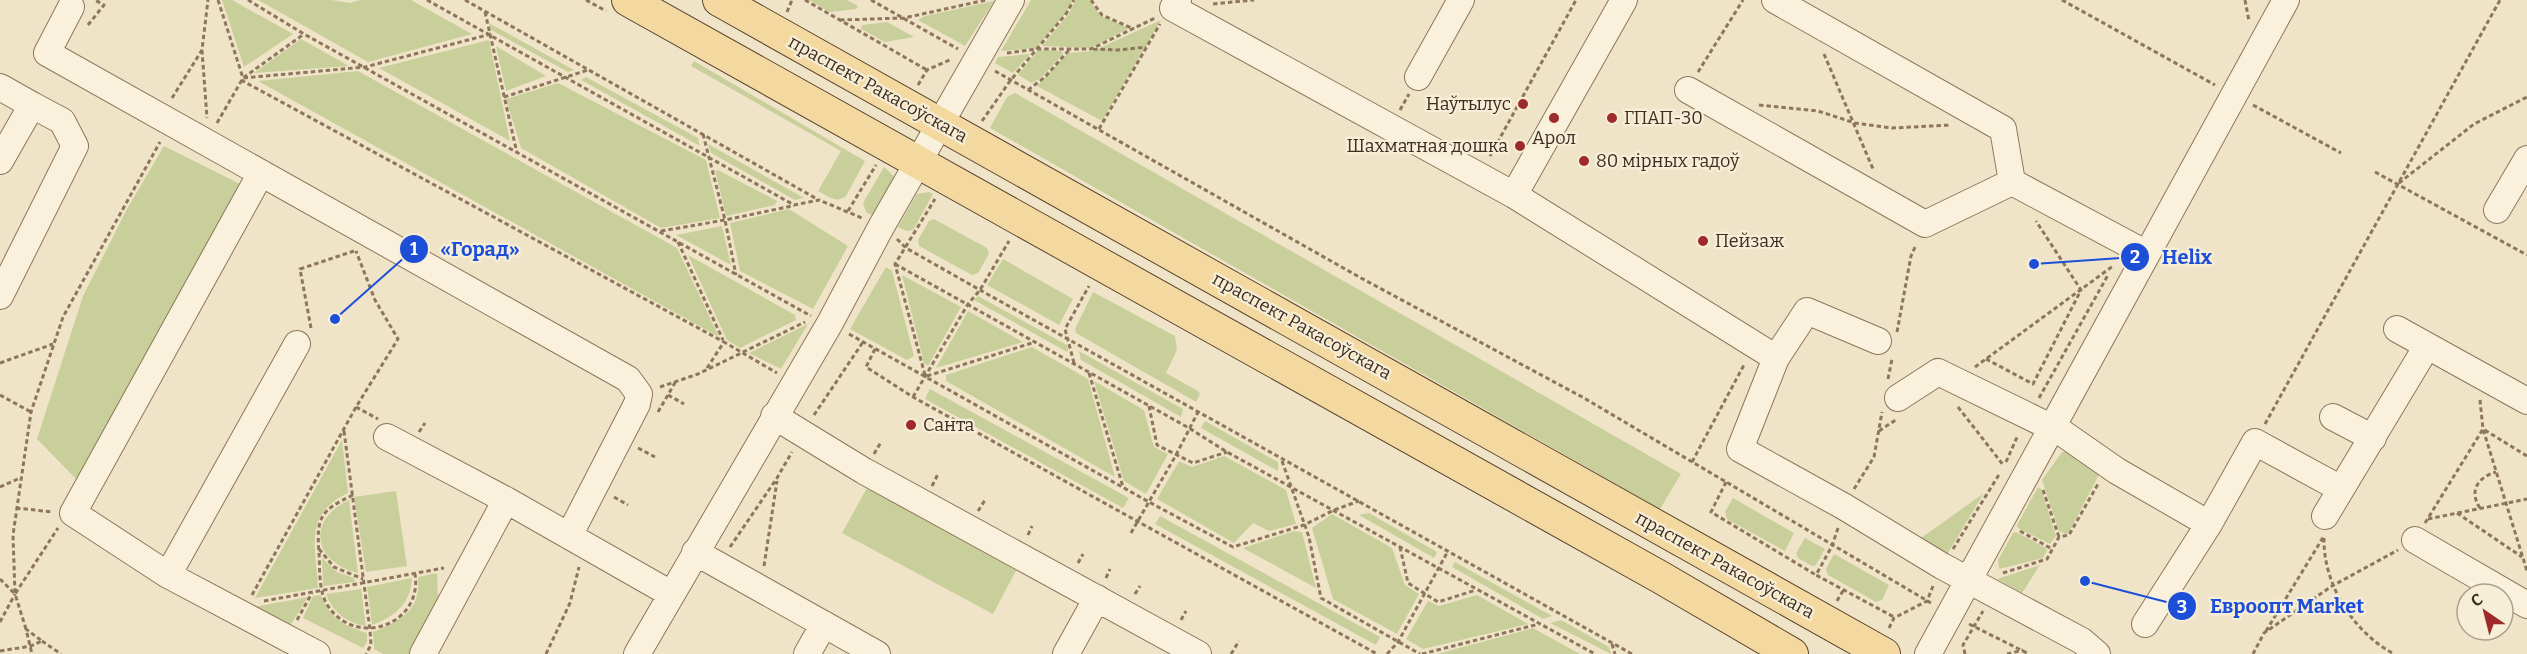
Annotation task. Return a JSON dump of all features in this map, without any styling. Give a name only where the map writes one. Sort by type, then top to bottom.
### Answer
[{"type":"main road","points":[[628,0],[1660,577],[1792,654]]},
{"type":"main road","name":"праспект Ракасоўскага","points":[[719,0],[1887,641]]},
{"type":"lane","points":[[636,654],[830,323],[918,162],[1011,0]]},
{"type":"lane","points":[[1419,77],[1461,0]]},
{"type":"lane","points":[[1514,195],[1624,0]]},
{"type":"lane","points":[[1775,0],[2002,129],[2012,182]]},
{"type":"lane","points":[[1928,654],[2286,0]]},
{"type":"lane","points":[[1173,6],[1514,195],[1765,351]]},
{"type":"lane","points":[[71,7],[47,53],[628,379],[639,394],[637,404],[576,540]]},
{"type":"lane","points":[[0,87],[62,121],[75,146],[0,296]]},
{"type":"lane","points":[[1688,90],[1925,224],[2012,182]]},
{"type":"lane","points":[[0,161],[32,105]]},
{"type":"lane","points":[[2497,210],[2527,159]]},
{"type":"lane","points":[[261,173],[70,513],[168,575],[244,609],[287,638],[317,654]]},
{"type":"lane","points":[[2012,182],[2147,254]]},
{"type":"lane","points":[[1878,341],[1807,311],[1765,351],[1740,449],[1968,580],[2082,641],[2097,654]]},
{"type":"lane","points":[[2397,329],[2527,401]]},
{"type":"lane","points":[[168,575],[297,345]]},
{"type":"lane","points":[[2325,516],[2427,346]]},
{"type":"lane","points":[[1898,408],[1938,372],[2052,427],[2116,471],[2209,524]]},
{"type":"lane","points":[[774,416],[864,471],[1198,654]]},
{"type":"lane","points":[[2333,417],[2373,438]]},
{"type":"lane","points":[[387,437],[506,500],[671,594]]},
{"type":"lane","points":[[2145,624],[2209,524],[2255,442],[2341,489]]},
{"type":"lane","points":[[423,654],[506,500]]},
{"type":"lane","points":[[2421,530],[2527,605]]},
{"type":"lane","points":[[695,552],[877,654]]},
{"type":"lane","points":[[1066,654],[1097,598]]},
{"type":"lane","points":[[807,654],[824,624]]},
{"type":"path","points":[[208,0],[202,50],[208,126]]},
{"type":"path","points":[[218,0],[242,79],[794,382]]},
{"type":"path","points":[[248,0],[304,34],[661,231],[736,275],[814,317],[830,323],[1233,547],[1304,525],[1359,501]]},
{"type":"path","points":[[427,0],[491,34],[562,78],[794,205]]},
{"type":"path","points":[[465,0],[819,200],[870,222]]},
{"type":"path","points":[[805,0],[927,70]]},
{"type":"path","points":[[871,0],[966,53]]},
{"type":"path","points":[[840,20],[904,18],[986,0]]},
{"type":"path","points":[[981,122],[1010,81],[1066,14],[1074,0]]},
{"type":"path","points":[[1091,0],[1102,15],[1134,29]]},
{"type":"path","points":[[1479,176],[1576,0]]},
{"type":"path","points":[[1688,90],[1743,0]]},
{"type":"path","points":[[2062,0],[2341,153]]},
{"type":"path","points":[[2245,0],[2250,26]]},
{"type":"path","points":[[2255,442],[2500,0]]},
{"type":"path","points":[[1091,50],[1134,29],[1173,6]]},
{"type":"path","points":[[1100,129],[1146,47],[1173,6]]},
{"type":"path","points":[[484,11],[517,153]]},
{"type":"path","points":[[214,128],[242,79],[304,34]]},
{"type":"path","points":[[242,79],[365,68],[491,34]]},
{"type":"path","points":[[1006,53],[1037,49],[1118,50],[1146,47]]},
{"type":"path","points":[[1822,49],[1855,123],[1886,202]]},
{"type":"path","points":[[32,654],[15,594],[13,536],[31,412],[63,317],[164,135],[161,117],[202,50]]},
{"type":"path","points":[[1028,90],[1045,77],[1069,50]]},
{"type":"path","points":[[916,88],[927,70],[956,57]]},
{"type":"path","points":[[988,66],[1010,81],[1100,129],[1361,278],[1584,398],[1927,601],[1894,618],[1887,641]]},
{"type":"path","points":[[504,97],[588,70]]},
{"type":"path","points":[[1390,128],[1419,77]]},
{"type":"path","points":[[2397,184],[2474,124],[2527,97]]},
{"type":"path","points":[[1753,104],[1818,111],[1855,123],[1892,128],[1955,124],[1971,112]]},
{"type":"path","points":[[703,134],[725,220],[736,275]]},
{"type":"path","points":[[848,211],[878,161]]},
{"type":"path","points":[[2375,172],[2527,255]]},
{"type":"path","points":[[925,376],[895,264],[934,199],[944,204]]},
{"type":"path","points":[[661,231],[819,200]]},
{"type":"path","points":[[2031,213],[2081,290]]},
{"type":"path","points":[[892,234],[906,248],[1632,654]]},
{"type":"path","points":[[913,397],[968,304],[980,290],[1010,241],[1000,236]]},
{"type":"path","points":[[244,609],[344,430],[398,339],[375,300],[351,241]]},
{"type":"path","points":[[677,241],[724,342]]},
{"type":"path","points":[[895,264],[1189,428],[1227,452],[1290,484],[1594,654]]},
{"type":"path","points":[[2004,466],[1945,389],[2113,266]]},
{"type":"path","points":[[1074,363],[1065,330],[1090,285],[1081,280]]},
{"type":"path","points":[[1986,359],[2033,384],[2081,290]]},
{"type":"path","points":[[706,369],[724,342]]},
{"type":"path","points":[[925,376],[1035,342]]},
{"type":"path","points":[[0,363],[53,344]]},
{"type":"path","points":[[875,349],[866,367],[913,397],[1377,654]]},
{"type":"path","points":[[1692,462],[1765,351]]},
{"type":"path","points":[[1088,371],[1123,487]]},
{"type":"path","points":[[2477,373],[2483,429],[2527,571]]},
{"type":"path","points":[[0,394],[31,412]]},
{"type":"path","points":[[668,395],[684,404]]},
{"type":"path","points":[[1149,406],[1157,445],[1193,463],[1227,452]]},
{"type":"path","points":[[1879,431],[1898,408]]},
{"type":"path","points":[[1131,533],[1198,412]]},
{"type":"path","points":[[2483,429],[2527,456]]},
{"type":"path","points":[[2421,530],[2483,429]]},
{"type":"path","points":[[344,430],[370,630],[371,645],[366,654]]},
{"type":"path","points":[[638,448],[655,457]]},
{"type":"path","points":[[1281,459],[1309,537],[1322,598],[1421,654],[1539,624]]},
{"type":"path","points":[[1965,654],[1963,645],[1974,627],[2006,601],[1997,574],[2047,560],[2059,537],[2069,535],[2103,474],[2116,471]]},
{"type":"path","points":[[2480,508],[2475,497],[2475,488],[2486,475],[2496,472]]},
{"type":"path","points":[[0,487],[21,478]]},
{"type":"path","points":[[761,589],[777,478]]},
{"type":"path","points":[[2040,481],[2059,537]]},
{"type":"path","points":[[1726,482],[1711,512],[1894,618]]},
{"type":"path","points":[[352,495],[336,503],[323,516],[317,528],[322,592],[328,605],[346,623],[370,630],[396,620],[404,612],[413,599],[417,586],[415,574]]},
{"type":"path","points":[[612,495],[628,505]]},
{"type":"path","points":[[2264,633],[2332,586],[2421,530],[2457,513],[2527,499]]},
{"type":"path","points":[[0,622],[15,594],[70,513],[16,508]]},
{"type":"path","points":[[2457,513],[2523,557]]},
{"type":"path","points":[[2013,527],[2052,549]]},
{"type":"path","points":[[2253,654],[2324,535],[2324,553],[2332,586],[2359,627],[2394,654]]},
{"type":"path","points":[[546,654],[570,603],[576,540]]},
{"type":"path","points":[[1400,546],[1408,583],[1438,602],[1476,590]]},
{"type":"path","points":[[1816,574],[1832,546]]},
{"type":"path","points":[[318,548],[334,567],[363,579]]},
{"type":"path","points":[[1388,654],[1398,642],[1448,551]]},
{"type":"path","points":[[244,609],[312,593],[470,564]]},
{"type":"path","points":[[0,579],[15,594]]},
{"type":"path","points":[[287,638],[312,593]]},
{"type":"path","points":[[1974,627],[2029,654]]},
{"type":"path","points":[[26,628],[61,654]]},
{"type":"path","points":[[0,651],[31,646],[42,641]]},
{"type":"path","points":[[1231,654],[1239,641]]},
{"type":"path","points":[[1611,643],[1615,654]]},
{"type":"path","points":[[2007,654],[2023,650]]},
{"type":"green space","points":[[222,0],[232,0],[293,34],[244,67]]},
{"type":"green space","points":[[258,0],[332,0],[350,3],[360,0],[411,0],[472,34],[368,62]]},
{"type":"green space","points":[[809,0],[847,0],[858,6],[856,9],[830,12]]},
{"type":"green space","points":[[1031,0],[1073,0],[1066,13],[1036,48],[1001,51]]},
{"type":"green space","points":[[1076,0],[1089,0],[1101,16],[1129,28],[1091,48],[1042,46],[1068,15]]},
{"type":"green space","points":[[994,1],[965,46],[918,20],[925,16]]},
{"type":"green space","points":[[1161,20],[1102,121],[1037,86],[1068,53],[1093,51]]},
{"type":"green space","points":[[887,22],[914,37],[885,42],[861,29],[862,25]]},
{"type":"green space","points":[[489,23],[574,70],[568,72],[491,30]]},
{"type":"green space","points":[[301,39],[349,66],[254,73]]},
{"type":"green space","points":[[489,40],[510,141],[379,68]]},
{"type":"green space","points":[[496,46],[546,76],[506,91]]},
{"type":"green space","points":[[1038,50],[1061,51],[1063,54],[1042,77],[1032,83],[1018,75]]},
{"type":"green space","points":[[1030,54],[1013,73],[995,63],[998,57]]},
{"type":"green space","points":[[694,61],[865,161],[846,196],[835,199],[818,191],[841,151],[691,66]]},
{"type":"green space","points":[[358,71],[677,248],[719,337],[258,81]]},
{"type":"green space","points":[[586,77],[698,138],[700,146],[581,80]]},
{"type":"green space","points":[[558,83],[706,160],[720,218],[661,228],[521,148],[506,99]]},
{"type":"green space","points":[[1015,93],[1681,474],[1660,509],[990,128],[1007,97]]},
{"type":"green space","points":[[708,144],[804,198],[795,200],[711,153]]},
{"type":"green space","points":[[164,146],[246,187],[82,485],[37,439],[83,296],[127,209]]},
{"type":"green space","points":[[884,167],[896,178],[879,219],[866,212],[863,203]]},
{"type":"green space","points":[[715,170],[777,201],[775,205],[726,216]]},
{"type":"green space","points":[[929,192],[933,194],[913,230],[906,231],[898,227],[917,194]]},
{"type":"green space","points":[[789,209],[848,246],[813,309],[740,271],[730,223]]},
{"type":"green space","points":[[934,219],[987,248],[989,254],[978,273],[972,275],[919,246],[918,240],[929,221]]},
{"type":"green space","points":[[722,226],[731,265],[676,235]]},
{"type":"green space","points":[[688,255],[795,315],[796,320],[740,348],[727,340]]},
{"type":"green space","points":[[1003,259],[1073,299],[1059,325],[987,285]]},
{"type":"green space","points":[[886,267],[892,271],[914,356],[907,360],[850,329]]},
{"type":"green space","points":[[902,275],[961,307],[928,366],[924,363]]},
{"type":"green space","points":[[1093,292],[1175,336],[1177,350],[1166,373],[1198,391],[1200,394],[1196,402],[1076,333],[1075,329]]},
{"type":"green space","points":[[978,296],[1067,345],[1067,352],[974,300]]},
{"type":"green space","points":[[968,311],[1023,342],[936,368]]},
{"type":"green space","points":[[808,324],[781,369],[749,353]]},
{"type":"green space","points":[[1032,347],[1088,379],[1115,477],[946,381],[946,375]]},
{"type":"green space","points":[[1079,351],[1183,409],[1181,417],[1081,360]]},
{"type":"green space","points":[[1094,381],[1144,410],[1154,447],[1168,454],[1146,494],[1124,481]]},
{"type":"green space","points":[[930,389],[1129,498],[1123,508],[925,399]]},
{"type":"green space","points":[[1205,421],[1278,462],[1278,471],[1201,428]]},
{"type":"green space","points":[[342,440],[348,493],[334,501],[318,521],[315,545],[318,588],[255,598]]},
{"type":"green space","points":[[2062,452],[2068,452],[2101,471],[2066,534],[2059,531],[2042,480]]},
{"type":"green space","points":[[1224,456],[1286,490],[1296,524],[1269,531],[1253,523],[1234,543],[1157,499],[1179,461],[1192,467]]},
{"type":"green space","points":[[868,486],[1018,567],[993,614],[842,533]]},
{"type":"green space","points":[[2038,487],[2041,489],[2056,536],[2050,544],[2018,528],[2017,525]]},
{"type":"green space","points":[[396,491],[407,566],[366,572],[354,497]]},
{"type":"green space","points":[[1984,493],[1946,556],[1914,543]]},
{"type":"green space","points":[[1733,498],[1794,533],[1785,551],[1727,519],[1725,512]]},
{"type":"green space","points":[[349,500],[358,573],[343,568],[332,560],[320,540],[321,529],[326,518],[335,508]]},
{"type":"green space","points":[[1369,513],[1437,552],[1434,558],[1359,515]]},
{"type":"green space","points":[[1332,514],[1392,548],[1405,585],[1419,594],[1397,634],[1333,599],[1312,528]]},
{"type":"green space","points":[[1160,516],[1380,637],[1376,645],[1155,524]]},
{"type":"green space","points":[[1294,531],[1302,532],[1316,588],[1243,548]]},
{"type":"green space","points":[[2016,532],[2046,548],[2047,551],[2043,558],[1999,569],[1998,560],[2013,533]]},
{"type":"green space","points":[[1805,538],[1825,549],[1816,565],[1812,566],[1798,558],[1796,553]]},
{"type":"green space","points":[[1834,554],[1889,585],[1882,600],[1876,602],[1828,575],[1826,569]]},
{"type":"green space","points":[[322,558],[337,572],[354,578],[355,582],[323,586]]},
{"type":"green space","points":[[1455,562],[1552,616],[1543,619],[1452,567]]},
{"type":"green space","points":[[2040,565],[2022,593],[1997,579]]},
{"type":"green space","points":[[437,573],[438,600],[417,654],[383,654],[374,649],[373,632],[400,618],[412,606],[418,589],[418,577]]},
{"type":"green space","points":[[412,578],[408,595],[400,608],[387,618],[372,625],[367,587]]},
{"type":"green space","points":[[361,589],[366,626],[341,616],[332,606],[326,594]]},
{"type":"green space","points":[[321,595],[329,610],[339,620],[367,633],[367,642],[363,648],[303,618],[313,596]]},
{"type":"green space","points":[[1477,595],[1528,624],[1423,649],[1406,639],[1428,601],[1439,606]]},
{"type":"green space","points":[[308,597],[288,629],[249,608]]},
{"type":"green space","points":[[1561,620],[1609,647],[1611,654],[1550,623]]},
{"type":"green space","points":[[1533,628],[1580,654],[1437,654]]},
{"type":"place","name":"Наўтылус","points":[[1523,104]]},
{"type":"place","name":"Арол","points":[[1554,118]]},
{"type":"place","name":"ГПАП-30","points":[[1612,118]]},
{"type":"place","name":"Шахматная дошка","points":[[1520,146]]},
{"type":"place","name":"80 мірных гадоў","points":[[1584,161]]},
{"type":"place","name":"Пейзаж","points":[[1703,241]]},
{"type":"place","name":"Helix","points":[[2034,264]]},
{"type":"place","name":"«Горад»","points":[[335,319]]},
{"type":"place","name":"Санта","points":[[911,425]]},
{"type":"place","name":"Евроопт Market","points":[[2085,581]]}]
